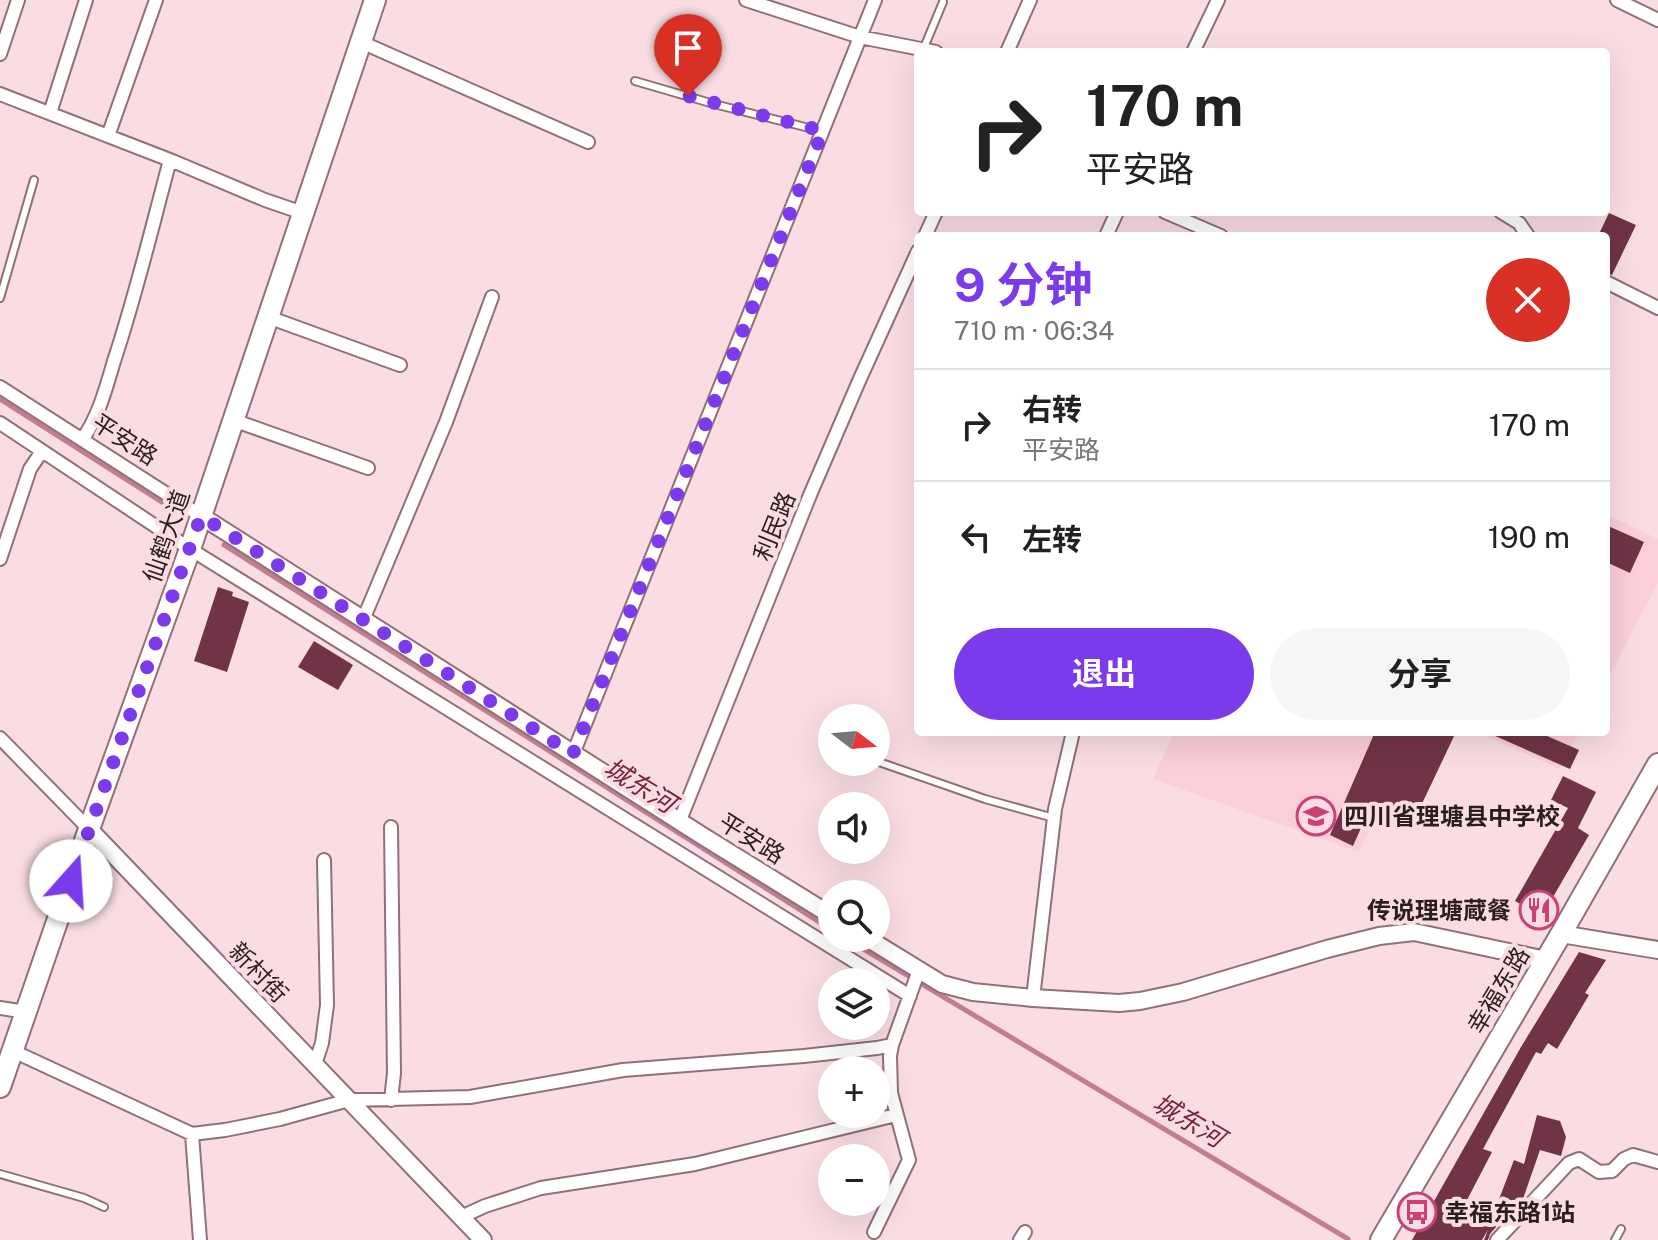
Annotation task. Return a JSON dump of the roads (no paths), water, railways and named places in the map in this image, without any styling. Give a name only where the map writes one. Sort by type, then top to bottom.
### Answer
[{"type":"main road","name":"仙鹤大道","points":[[0,1087],[190,549],[375,0]]},
{"type":"main road","name":"幸福东路","points":[[1385,1238],[1657,770]]},
{"type":"street","points":[[0,54],[18,0]]},
{"type":"street","points":[[50,113],[86,0]]},
{"type":"street","points":[[108,136],[156,0]]},
{"type":"street","points":[[746,0],[860,37],[914,48]]},
{"type":"street","points":[[573,754],[875,0]]},
{"type":"street","points":[[1009,48],[1030,0]]},
{"type":"street","points":[[1195,48],[1218,0]]},
{"type":"street","points":[[1617,0],[1635,4],[1658,20]]},
{"type":"street","points":[[361,42],[588,142]]},
{"type":"street","points":[[0,94],[303,213]]},
{"type":"street","points":[[82,440],[100,407],[125,328],[170,160]]},
{"type":"street","points":[[1174,216],[1212,232]]},
{"type":"street","points":[[1508,216],[1519,223],[1525,232]]},
{"type":"street","name":"利民路","points":[[680,820],[810,495],[914,260]]},
{"type":"street","points":[[1610,284],[1658,308]]},
{"type":"street","points":[[363,620],[436,447],[492,297]]},
{"type":"street","points":[[268,317],[400,365]]},
{"type":"street","name":"平安路","points":[[0,387],[818,907]]},
{"type":"street","points":[[233,420],[368,468]]},
{"type":"street","points":[[0,423],[190,549],[915,981],[965,991],[1119,1003],[1160,998],[1327,949],[1402,933],[1425,934],[1546,960]]},
{"type":"street","points":[[0,559],[30,469],[42,451]]},
{"type":"street","points":[[1033,998],[1054,818],[1072,736]]},
{"type":"street","name":"新村街","points":[[0,738],[461,1217],[478,1239]]},
{"type":"street","points":[[391,827],[394,1073],[391,1100]]},
{"type":"street","points":[[315,1064],[322,1043],[327,1005],[324,860]]},
{"type":"street","points":[[1561,934],[1658,950]]},
{"type":"street","points":[[883,952],[915,981]]},
{"type":"street","points":[[874,1232],[909,1160],[891,1093],[890,1072],[892,1045],[915,981]]},
{"type":"street","points":[[0,1008],[26,1012]]},
{"type":"street","points":[[13,1051],[192,1134],[280,1119],[349,1100],[470,1097],[623,1070],[804,1056],[892,1045]]},
{"type":"street","points":[[461,1217],[541,1188],[695,1164],[896,1115]]},
{"type":"street","points":[[192,1134],[200,1240]]},
{"type":"street","points":[[1497,1240],[1569,1163],[1579,1159],[1599,1172],[1612,1171],[1633,1155],[1658,1162]]},
{"type":"lane","points":[[930,48],[943,2]]},
{"type":"lane","points":[[635,81],[823,131]]},
{"type":"lane","points":[[0,298],[34,180]]},
{"type":"lane","points":[[890,766],[985,799],[1054,818]]},
{"type":"lane","points":[[0,1174],[84,1198],[104,1207]]},
{"type":"lane","points":[[1615,1240],[1621,1229]]},
{"type":"waterway","points":[[0,399],[168,506]]},
{"type":"waterway","name":"城东河","points":[[224,545],[818,921]]},
{"type":"waterway","name":"城东河","points":[[868,952],[1348,1239]]},
{"type":"place","name":"四川省理塘县中学校","points":[[1316,816]]},
{"type":"place","name":"传说理塘蔵餐","points":[[1539,910]]},
{"type":"place","name":"幸福东路1站","points":[[1417,1212]]}]
